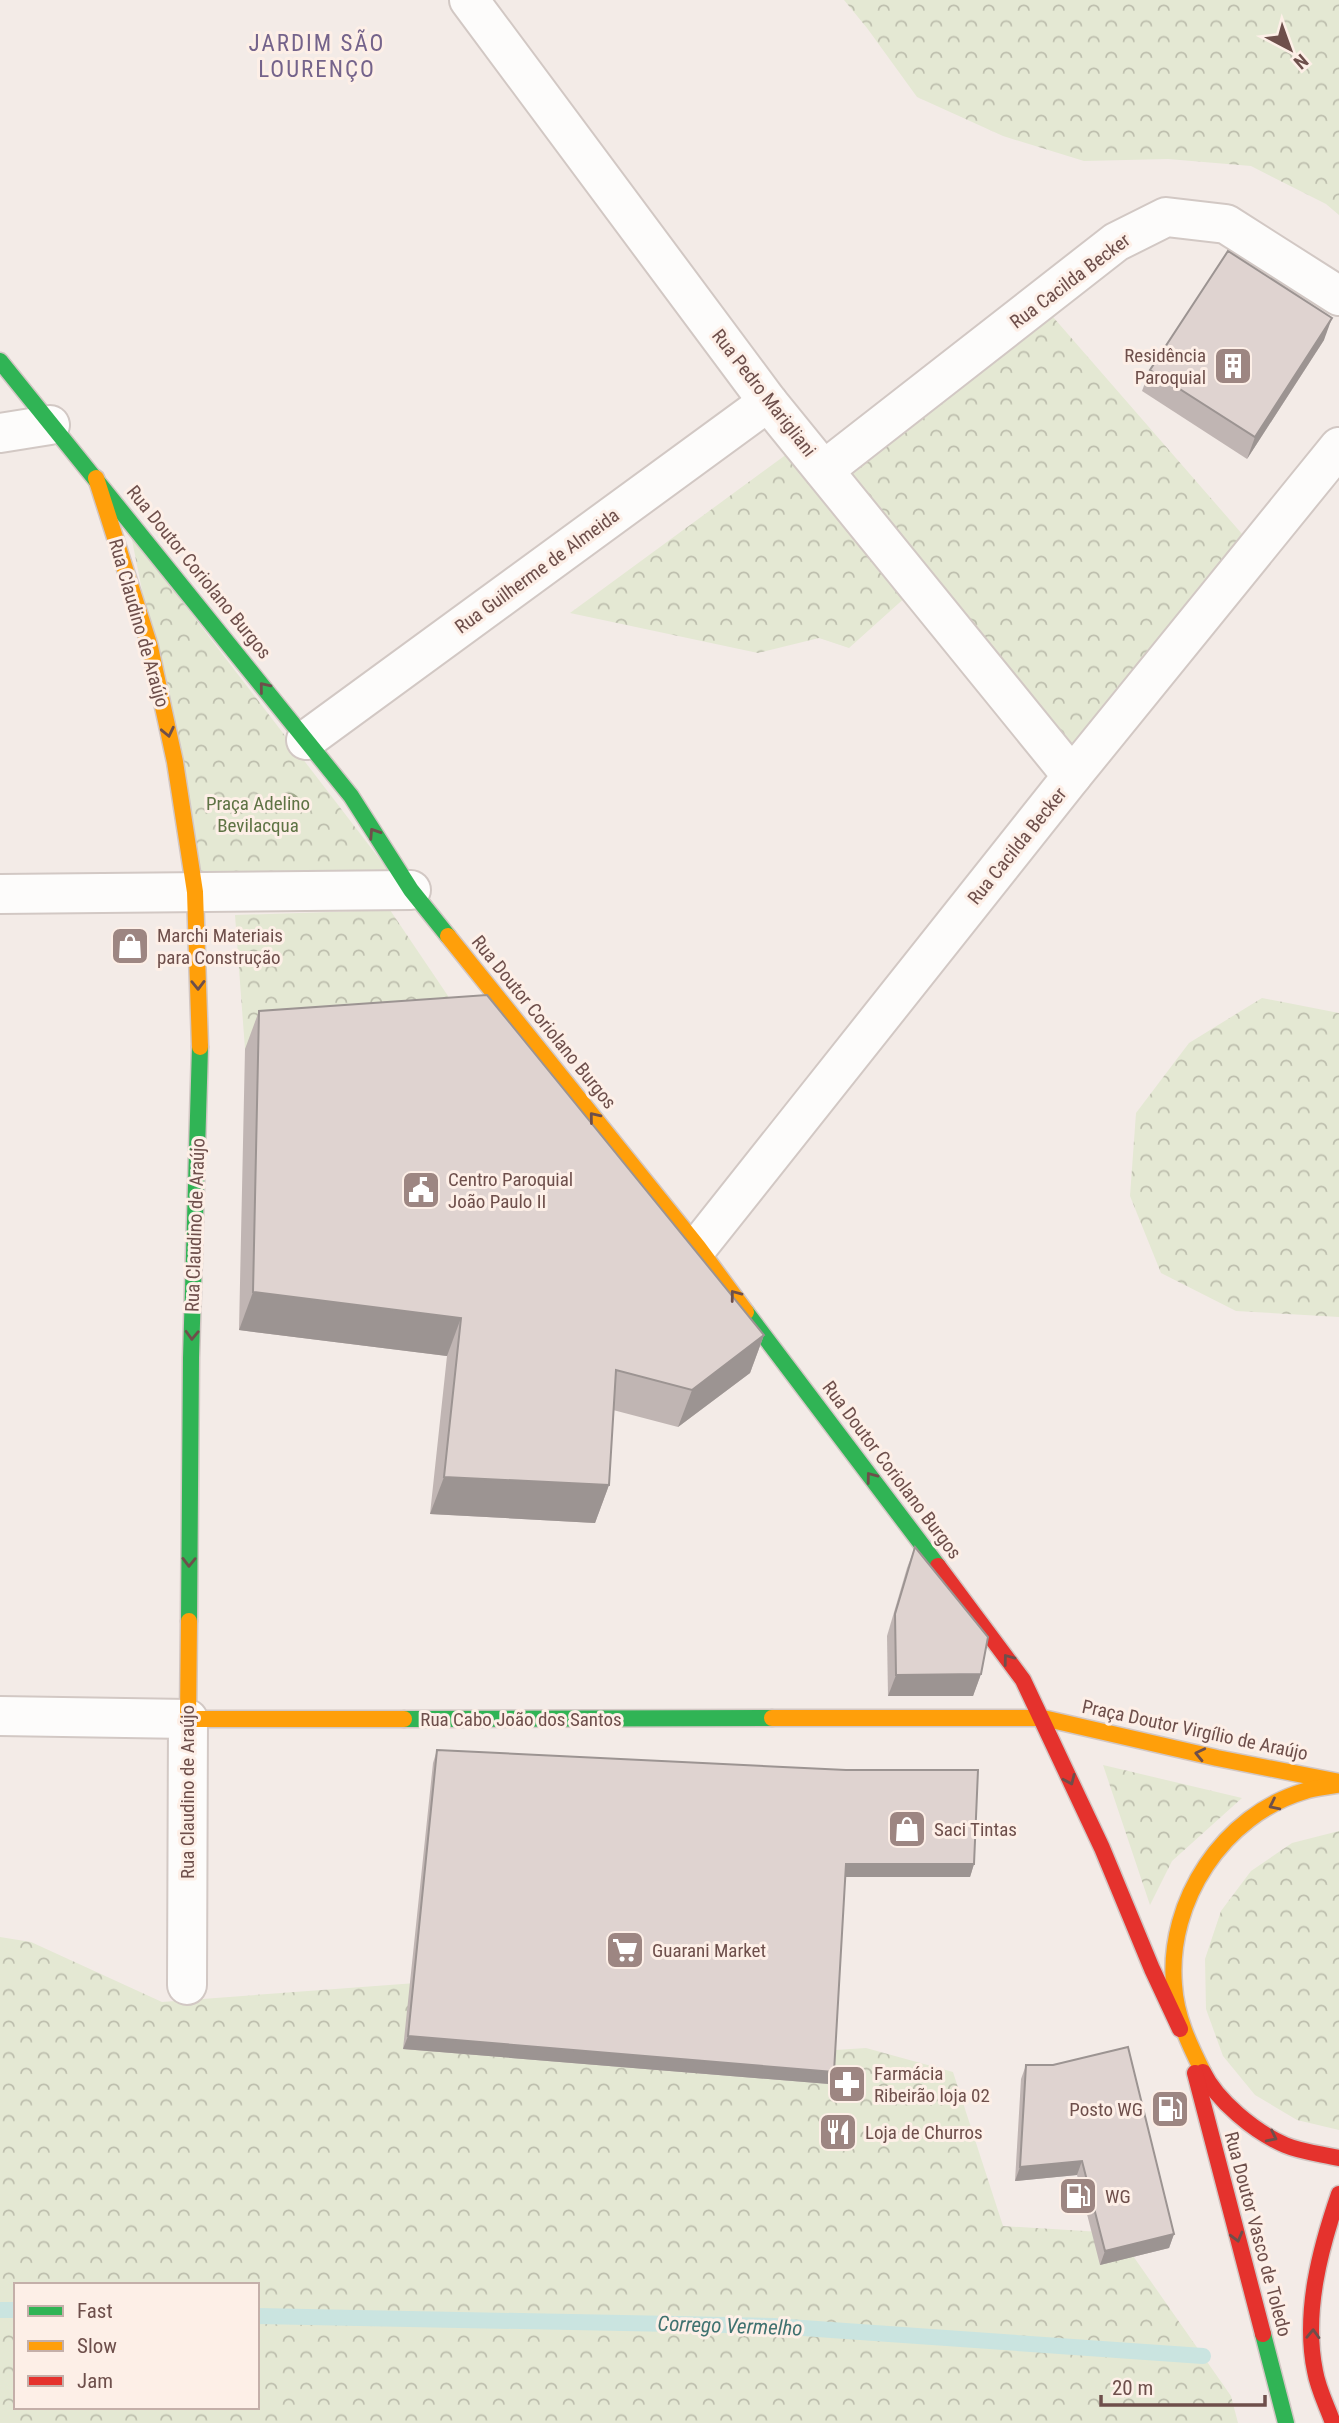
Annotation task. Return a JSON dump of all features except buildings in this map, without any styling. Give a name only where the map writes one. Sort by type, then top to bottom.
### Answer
[{"type":"street","name":"Rua Pedro Marigliani","points":[[469,0],[768,402],[1072,776]]},
{"type":"street","name":"Rua Cacilda Becker","points":[[824,470],[1116,242],[1166,217],[1226,224],[1339,296]]},
{"type":"street","name":"Rua Doutor Coriolano Burgos","points":[[0,362],[351,796],[411,890],[698,1247],[1017,1672],[1042,1718]]},
{"type":"street","name":"Rua Guilherme de Almeida","points":[[306,740],[768,402]]},
{"type":"street","points":[[0,433],[50,425]]},
{"type":"street","name":"Rua Cacilda Becker","points":[[698,1247],[1072,776],[1339,447]]},
{"type":"street","name":"Rua Claudino de Araújo","points":[[96,478],[150,647],[175,762],[195,892],[200,1060],[191,1358],[187,1985]]},
{"type":"street","points":[[0,894],[411,890]]},
{"type":"street","name":"Rua Cabo João dos Santos","points":[[0,1716],[188,1719],[1042,1718]]},
{"type":"street","points":[[1042,1718],[1102,1848],[1180,2029]]},
{"type":"street","name":"Praça Doutor Virgílio de Araújo","points":[[1042,1718],[1339,1783]]},
{"type":"street","name":"Praça Doutor Virgílio de Araújo","points":[[1339,1783],[1300,1792],[1260,1812],[1225,1840],[1198,1875],[1178,1925],[1171,1977],[1180,2029],[1191,2055],[1212,2088],[1238,2116],[1271,2138],[1320,2156],[1339,2158]]},
{"type":"street","name":"Rua Doutor Vasco de Toledo","points":[[1191,2055],[1286,2423]]},
{"type":"street","name":"Rua Doutor Vasco de Toledo","points":[[1334,2423],[1315,2371],[1312,2342],[1315,2287],[1339,2194]]},
{"type":"green space","points":[[844,0],[1339,0],[1339,215],[1326,204],[1251,166],[1168,159],[1084,161],[1003,136],[917,97]]},
{"type":"green space","points":[[1040,302],[1256,550],[1079,768],[918,586],[849,648],[819,638],[758,653],[570,613],[802,443],[823,469]]},
{"type":"green space","name":"Praça Adelino Bevilacqua","points":[[131,535],[398,883],[200,883]]},
{"type":"green space","points":[[390,910],[473,1033],[245,1049],[235,915]]},
{"type":"green space","points":[[1262,998],[1339,1013],[1339,1317],[1236,1311],[1161,1273],[1130,1196],[1136,1113],[1189,1043]]},
{"type":"green space","points":[[1103,1765],[1242,1798],[1172,1861],[1150,1905]]},
{"type":"green space","points":[[1339,1831],[1339,2130],[1297,2120],[1255,2095],[1223,2056],[1206,2009],[1205,1959],[1221,1911],[1251,1871],[1292,1843]]},
{"type":"green space","points":[[0,1937],[31,1942],[162,2002],[443,1981],[667,2061],[866,2048],[953,2072],[1003,2226],[1117,2233],[1231,2396],[1238,2423],[0,2423]]},
{"type":"waterway","name":"Corrego Vermelho","points":[[0,2310],[14,2310]]},
{"type":"waterway","name":"Corrego Vermelho","points":[[259,2316],[774,2326],[1203,2356]]},
{"type":"traffic: fast","points":[[0,361],[351,796],[411,890],[448,936]]},
{"type":"traffic: fast","points":[[189,1621],[191,1358],[200,1047]]},
{"type":"traffic: fast","points":[[746,1312],[938,1566]]},
{"type":"traffic: fast","points":[[404,1719],[772,1718]]},
{"type":"traffic: fast","points":[[1263,2334],[1286,2423]]},
{"type":"traffic: slow","points":[[96,478],[150,647],[175,762],[195,892],[200,1047]]},
{"type":"traffic: slow","points":[[448,936],[698,1247],[746,1312]]},
{"type":"traffic: slow","points":[[189,1621],[188,1719],[404,1719]]},
{"type":"traffic: slow","points":[[772,1718],[1043,1718],[1217,1758],[1339,1782]]},
{"type":"traffic: slow","points":[[1203,2072],[1180,2019],[1174,1985],[1174,1954],[1180,1923],[1191,1893],[1206,1866],[1226,1841],[1249,1820],[1276,1803],[1305,1791],[1337,1785]]},
{"type":"traffic: jam","points":[[938,1566],[1023,1680],[1102,1848],[1180,2029]]},
{"type":"traffic: jam","points":[[1203,2072],[1209,2083],[1238,2115],[1273,2139],[1291,2147],[1339,2158]]},
{"type":"traffic: jam","points":[[1195,2073],[1263,2334]]},
{"type":"traffic: jam","points":[[1333,2423],[1316,2378],[1311,2327],[1315,2281],[1339,2194]]},
{"type":"place","name":"Residência Paroquial","points":[[1233,366]]},
{"type":"place","name":"Marchi Materiais para Construção","points":[[130,946]]},
{"type":"place","name":"Centro Paroquial João Paulo II","points":[[421,1190]]},
{"type":"place","name":"Saci Tintas","points":[[907,1829]]},
{"type":"place","name":"Guarani Market","points":[[625,1950]]},
{"type":"place","name":"Farmácia Ribeirão loja 02","points":[[847,2084]]},
{"type":"place","name":"Posto WG","points":[[1170,2109]]},
{"type":"place","name":"Loja de Churros","points":[[838,2132]]},
{"type":"place","name":"WG","points":[[1078,2196]]},
{"type":"district","name":"JARDIM SÃO LOURENÇO","points":[[317,56]]}]
